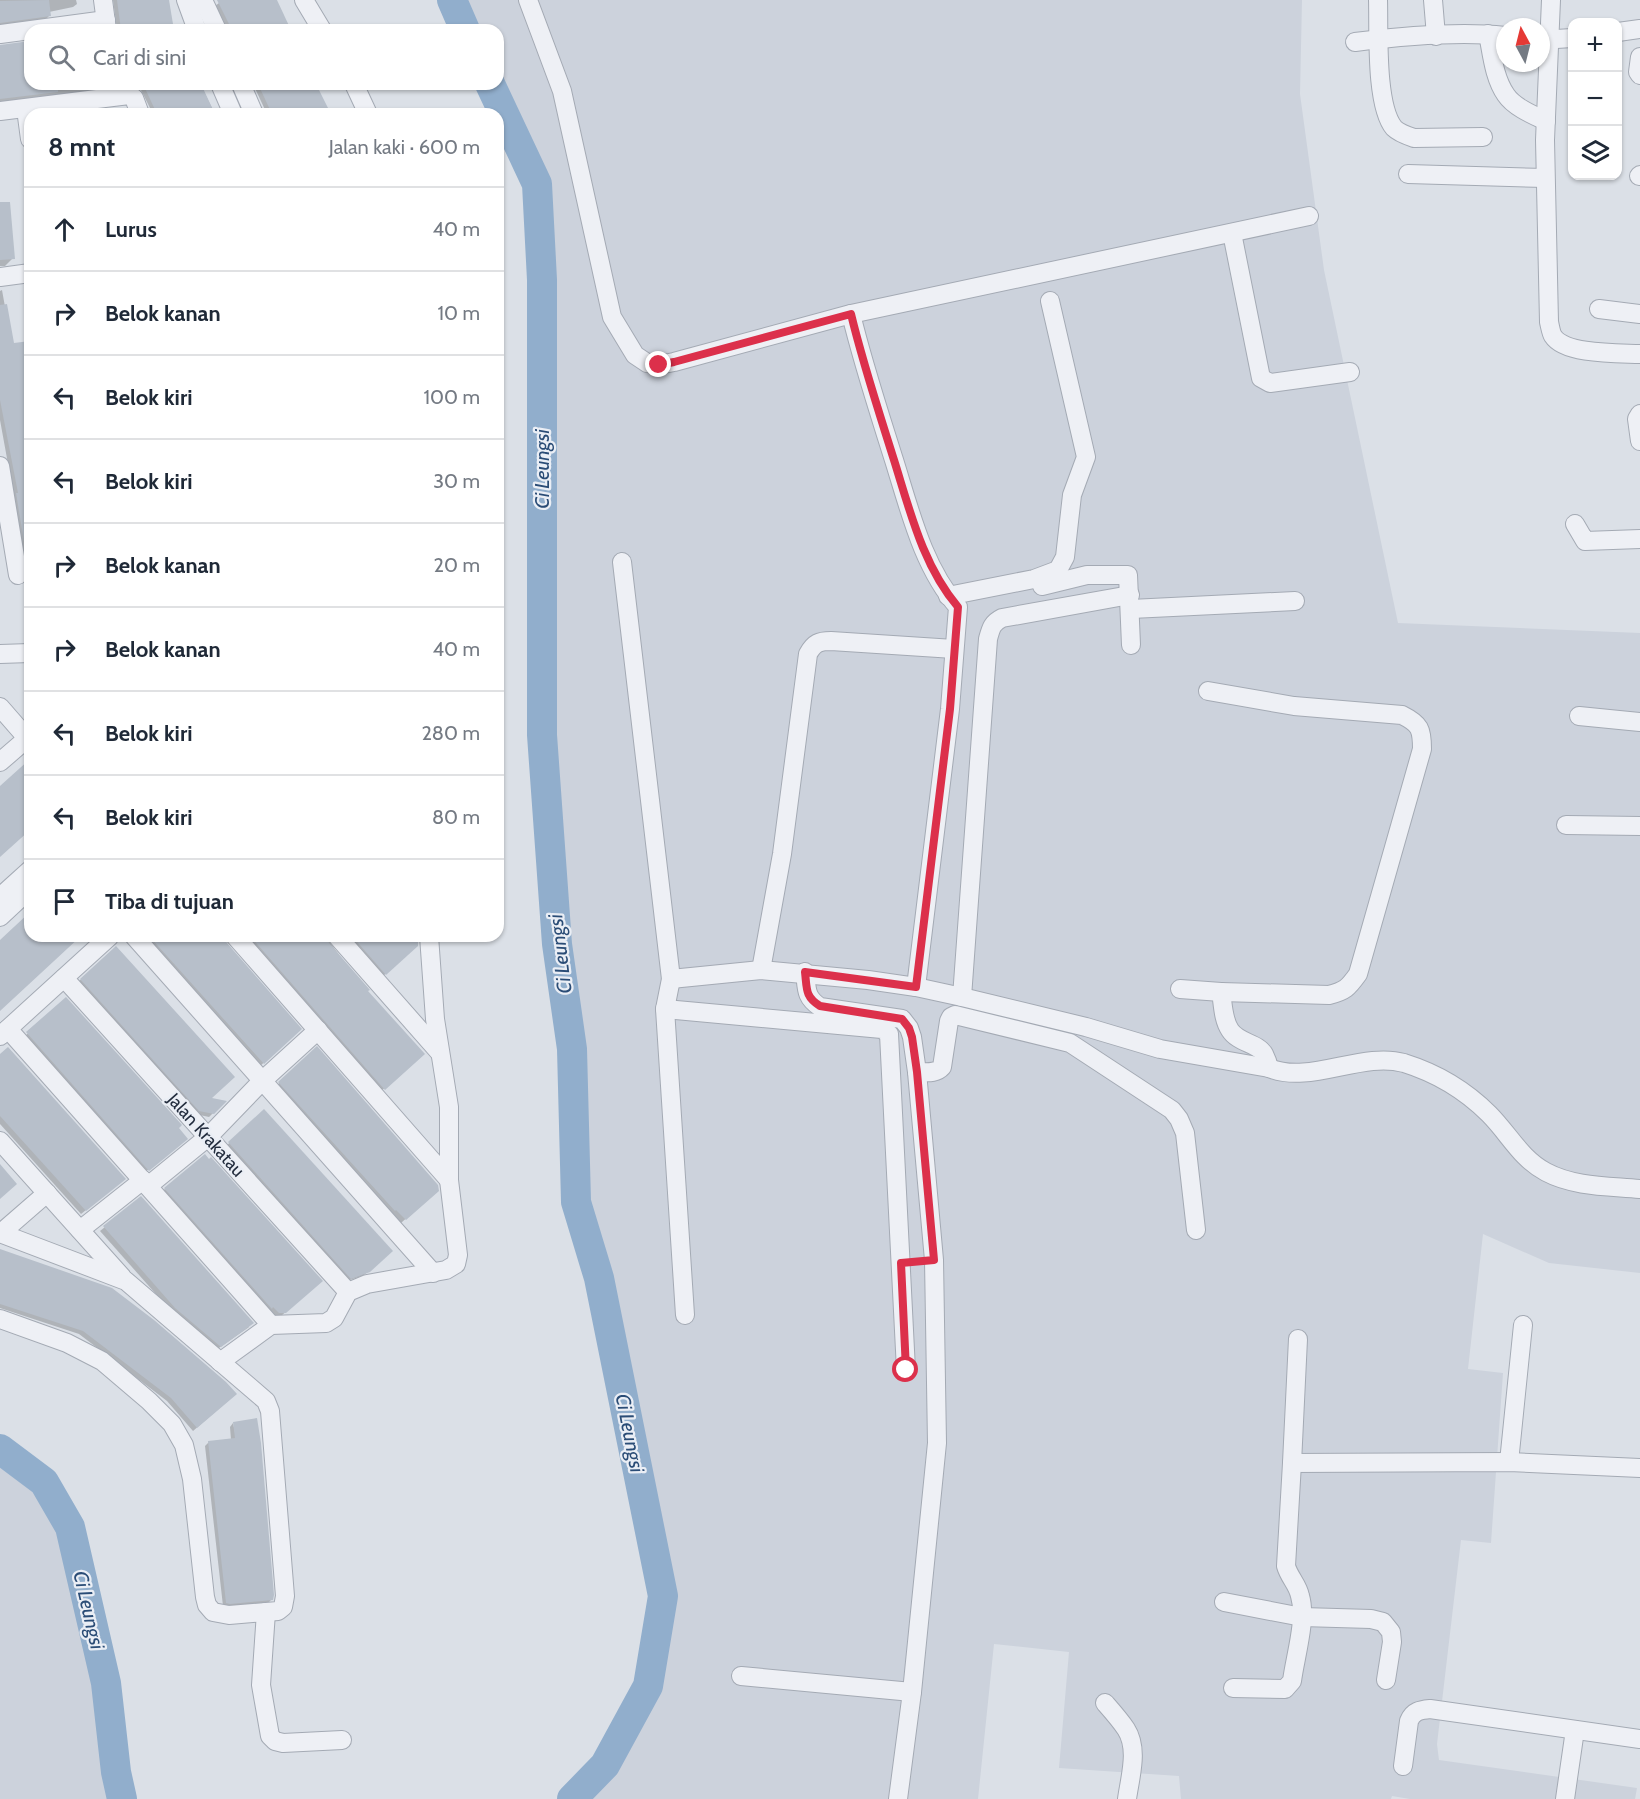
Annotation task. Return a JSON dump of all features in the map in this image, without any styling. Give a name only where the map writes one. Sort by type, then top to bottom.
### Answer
[{"type":"street","points":[[103,0],[106,24]]},
{"type":"street","points":[[186,0],[194,24]]},
{"type":"street","points":[[203,0],[214,24]]},
{"type":"street","points":[[304,0],[318,24]]},
{"type":"street","points":[[528,0],[562,91],[612,317],[635,355],[647,363],[659,365],[674,362],[851,314],[1309,216]]},
{"type":"street","points":[[1378,0],[1379,80],[1384,106],[1394,128],[1406,135],[1424,139],[1483,137]]},
{"type":"street","points":[[1433,0],[1436,36]]},
{"type":"street","points":[[1549,18],[1551,0]]},
{"type":"street","points":[[1622,31],[1640,29]]},
{"type":"street","points":[[0,34],[24,32]]},
{"type":"street","points":[[1355,42],[1436,36],[1496,35]]},
{"type":"street","points":[[1550,40],[1568,38]]},
{"type":"street","points":[[1640,57],[1640,75]]},
{"type":"street","points":[[1498,72],[1506,96],[1546,122]]},
{"type":"street","points":[[1546,72],[1545,178],[1549,322],[1553,336],[1565,346],[1579,350],[1640,354]]},
{"type":"street","points":[[223,90],[230,108]]},
{"type":"street","points":[[244,90],[251,108]]},
{"type":"street","points":[[357,90],[365,108]]},
{"type":"street","points":[[26,108],[129,95],[134,98],[138,108]]},
{"type":"street","points":[[0,111],[24,108]]},
{"type":"street","points":[[1408,174],[1545,178]]},
{"type":"street","points":[[1232,233],[1261,378],[1270,383],[1350,372]]},
{"type":"street","points":[[0,277],[24,274]]},
{"type":"street","points":[[953,601],[1034,579],[1058,570],[1065,556],[1072,495],[1081,476],[1086,457],[1050,301]]},
{"type":"street","points":[[1599,309],[1640,314]]},
{"type":"street","points":[[851,314],[861,355],[920,542],[953,601],[954,649],[950,709],[916,987]]},
{"type":"street","points":[[1640,414],[1637,419],[1640,441]]},
{"type":"street","points":[[0,466],[16,575]]},
{"type":"street","points":[[1575,524],[1585,541],[1640,539]]},
{"type":"street","points":[[622,562],[671,980],[665,1009],[685,1315]]},
{"type":"street","points":[[953,601],[1087,575],[1126,573],[1129,578],[1131,645]]},
{"type":"street","points":[[962,997],[988,639],[995,622],[1002,618],[1130,602],[1295,601]]},
{"type":"street","points":[[761,969],[782,854],[808,654],[813,645],[819,641],[831,641],[954,649]]},
{"type":"street","points":[[0,654],[24,653]]},
{"type":"street","points":[[1180,989],[1329,995],[1343,991],[1352,983],[1358,974],[1422,749],[1422,733],[1415,722],[1402,715],[1294,706],[1208,691]]},
{"type":"street","points":[[0,706],[24,732]]},
{"type":"street","points":[[1579,716],[1640,722]]},
{"type":"street","points":[[0,762],[24,741]]},
{"type":"street","points":[[1566,825],[1640,826]]},
{"type":"street","points":[[0,897],[24,875]]},
{"type":"street","points":[[0,917],[24,895]]},
{"type":"street","points":[[103,942],[4,1032],[145,1183],[271,1325]]},
{"type":"street","points":[[139,942],[433,1273]]},
{"type":"street","points":[[240,942],[450,1180]]},
{"type":"street","points":[[342,942],[440,1053]]},
{"type":"street","points":[[220,1362],[271,1325],[326,1323],[333,1318],[348,1292],[367,1284],[433,1273],[451,1268],[456,1264],[458,1255],[450,1180],[449,1107],[440,1053],[430,942]]},
{"type":"street","points":[[671,980],[761,969],[805,972],[916,987],[1086,1027],[1160,1049],[1269,1068],[1280,1072],[1369,1062],[1402,1062],[1439,1078],[1471,1099],[1490,1115],[1516,1148],[1544,1172],[1560,1179],[1597,1185],[1640,1188]]},
{"type":"street","points":[[805,972],[807,992],[811,1001],[820,1006],[902,1019],[912,1037],[917,1072],[934,1260],[937,1443],[912,1692],[898,1799]]},
{"type":"street","name":"Jalan Krakatau","points":[[64,978],[348,1292]]},
{"type":"street","points":[[1221,992],[1227,1025],[1231,1032],[1242,1041],[1260,1049],[1269,1068]]},
{"type":"street","points":[[665,1009],[882,1029],[889,1034],[906,1370]]},
{"type":"street","points":[[917,1072],[934,1072],[939,1071],[942,1067],[949,1021],[955,1015],[1070,1043],[1172,1110],[1179,1119],[1185,1133],[1196,1230]]},
{"type":"street","points":[[80,1230],[208,1137],[262,1081],[318,1030]]},
{"type":"street","points":[[0,1141],[126,1281],[266,1401],[270,1411],[285,1596],[283,1608],[278,1611],[229,1616],[213,1612],[207,1605],[192,1479],[184,1445],[172,1424],[102,1361],[67,1343],[0,1319]]},
{"type":"street","points":[[47,1193],[1,1233],[126,1281]]},
{"type":"street","points":[[901,1263],[934,1260]]},
{"type":"street","points":[[1509,1462],[1523,1325]]},
{"type":"street","points":[[1233,1688],[1285,1689],[1290,1685],[1302,1617],[1300,1596],[1288,1576],[1286,1566],[1298,1339]]},
{"type":"street","points":[[1292,1462],[1509,1462],[1640,1468]]},
{"type":"street","points":[[1224,1602],[1302,1617],[1371,1619],[1383,1622],[1391,1632],[1392,1642],[1386,1680]]},
{"type":"street","points":[[266,1612],[261,1685],[270,1736],[275,1741],[283,1743],[342,1740]]},
{"type":"street","points":[[741,1676],[912,1692]]},
{"type":"street","points":[[1105,1703],[1126,1730],[1131,1741],[1133,1752],[1126,1799]]},
{"type":"street","points":[[1403,1766],[1409,1720],[1412,1714],[1419,1710],[1430,1709],[1640,1739]]},
{"type":"street","points":[[1565,1799],[1575,1730]]},
{"type":"shaded area","points":[[452,0],[1302,0],[1300,94],[1324,270],[1398,623],[1640,633],[1640,1273],[1549,1263],[1483,1234],[1468,1369],[1503,1373],[1491,1543],[1461,1540],[1437,1744],[1439,1760],[1637,1788],[1635,1799],[1410,1799],[1392,1796],[1391,1799],[1181,1799],[1179,1776],[1059,1768],[1069,1652],[994,1644],[978,1799],[572,1799],[605,1765],[648,1686],[663,1596],[629,1430],[576,1202],[572,1049],[548,815],[542,578],[542,280],[537,184],[504,114],[504,108],[501,108],[493,90],[504,90],[504,24],[462,24]]},
{"type":"shaded area","points":[[0,1449],[44,1482],[70,1527],[106,1683],[116,1772],[122,1799],[0,1799]]},
{"type":"building","points":[[49,0],[51,16],[0,23],[0,1]]},
{"type":"building","points":[[117,0],[169,0],[173,24],[120,24]]},
{"type":"building","points":[[217,0],[277,0],[288,24],[229,24]]},
{"type":"building","points":[[24,42],[24,90],[58,90],[58,92],[0,99],[0,45]]},
{"type":"building","points":[[146,90],[204,90],[212,108],[154,108]]},
{"type":"building","points":[[261,90],[319,90],[328,108],[269,108]]},
{"type":"building","points":[[0,202],[10,202],[15,259],[0,260]]},
{"type":"building","points":[[7,304],[14,343],[24,342],[24,542],[16,493],[18,493],[0,400],[0,305]]},
{"type":"building","points":[[24,764],[24,835],[0,857],[0,786]]},
{"type":"building","points":[[24,918],[24,942],[75,942],[0,1011],[0,940]]},
{"type":"building","points":[[154,942],[227,942],[302,1029],[264,1064]]},
{"type":"building","points":[[255,942],[329,942],[370,990],[368,991],[425,1054],[385,1090]]},
{"type":"building","points":[[357,942],[418,942],[418,946],[386,975]]},
{"type":"building","points":[[116,946],[235,1077],[212,1098],[227,1101],[214,1114],[199,1111],[80,979]]},
{"type":"building","points":[[66,997],[182,1125],[179,1128],[188,1139],[149,1171],[26,1032]]},
{"type":"building","points":[[317,1046],[438,1185],[439,1191],[406,1220],[395,1211],[278,1082]]},
{"type":"building","points":[[8,1047],[126,1179],[86,1211],[0,1116],[0,1054]]},
{"type":"building","points":[[264,1109],[393,1251],[370,1272],[351,1279],[228,1142]]},
{"type":"building","points":[[205,1154],[209,1159],[211,1157],[323,1281],[286,1313],[279,1313],[273,1307],[272,1309],[164,1188]]},
{"type":"building","points":[[0,1164],[17,1184],[0,1199]]},
{"type":"building","points":[[141,1196],[254,1323],[221,1347],[175,1308],[103,1226]]},
{"type":"building","points":[[0,1249],[112,1288],[154,1320],[237,1394],[197,1428],[171,1398],[83,1331],[0,1304]]},
{"type":"building","points":[[257,1418],[274,1595],[273,1600],[230,1604],[226,1603],[208,1441],[235,1438],[233,1422]]},
{"type":"waterway","name":"Ci Leungsi","points":[[452,0],[462,24]]},
{"type":"waterway","name":"Ci Leungsi","points":[[493,90],[501,108]]},
{"type":"waterway","name":"Ci Leungsi","points":[[504,114],[537,184],[542,280],[542,735],[557,944],[572,1049],[576,1202],[599,1278],[663,1596],[648,1686],[605,1765],[572,1799]]},
{"type":"waterway","name":"Ci Leungsi","points":[[0,1449],[44,1482],[70,1527],[106,1683],[116,1772],[122,1799]]},
{"type":"route","points":[[659,365],[851,314],[861,355],[920,542],[948,596],[958,607],[950,709],[916,987],[805,972],[807,992],[811,1001],[820,1006],[902,1019],[912,1037],[934,1260],[901,1263],[906,1370]]}]
